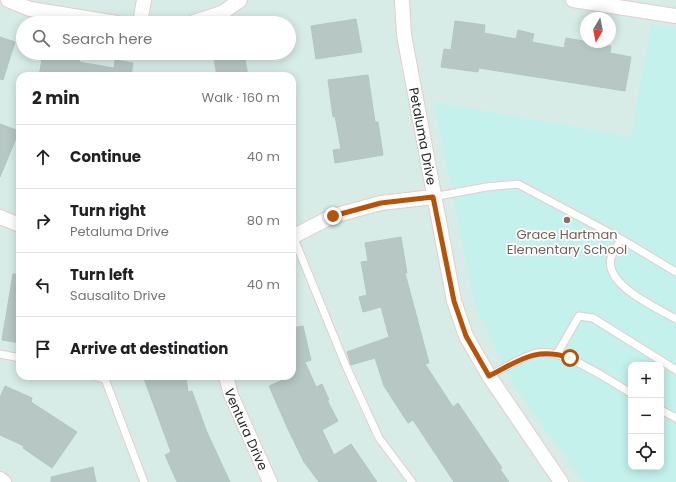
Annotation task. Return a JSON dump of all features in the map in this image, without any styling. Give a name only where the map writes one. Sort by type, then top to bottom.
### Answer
[{"type":"street","points":[[141,16],[144,0]]},
{"type":"street","points":[[213,16],[222,13],[240,0]]},
{"type":"street","name":"Petaluma Drive","points":[[402,0],[404,35],[433,197],[454,301],[466,336],[489,376],[561,482]]},
{"type":"street","points":[[573,0],[676,16]]},
{"type":"street","points":[[11,1],[30,9],[74,16]]},
{"type":"street","points":[[296,234],[333,216],[381,203],[433,197]]},
{"type":"street","points":[[0,217],[16,223]]},
{"type":"street","name":"Ventura Drive","points":[[227,380],[231,395],[270,482]]},
{"type":"street","points":[[0,478],[4,482]]},
{"type":"lane","points":[[433,197],[486,187],[518,184],[621,239],[676,272]]},
{"type":"lane","points":[[621,239],[611,259],[612,274],[620,285],[676,319]]},
{"type":"lane","points":[[296,246],[346,366],[380,438],[412,482]]},
{"type":"lane","points":[[557,354],[579,316],[593,318],[676,370]]},
{"type":"lane","points":[[489,376],[534,353],[557,354],[570,358],[628,391]]},
{"type":"lane","points":[[0,354],[16,357]]},
{"type":"lane","points":[[106,380],[144,482]]},
{"type":"lane","points":[[664,412],[676,418]]},
{"type":"shaded area","name":"Grace Hartman Elementary School","points":[[651,25],[676,29],[676,482],[584,482],[514,387],[474,302],[434,102],[631,137]]},
{"type":"building","points":[[356,19],[362,52],[316,59],[311,26]]},
{"type":"building","points":[[455,21],[485,25],[484,33],[516,39],[518,30],[534,34],[532,42],[564,48],[566,38],[580,40],[580,48],[611,48],[610,53],[631,57],[625,91],[479,68],[478,72],[441,67],[444,49],[451,50]]},
{"type":"building","points":[[0,37],[15,42],[3,80],[0,79]]},
{"type":"building","points":[[42,60],[79,60],[79,62],[114,68],[115,60],[133,63],[132,72],[40,72]]},
{"type":"building","points":[[214,60],[245,60],[247,72],[216,72]]},
{"type":"building","points":[[368,75],[375,122],[378,122],[383,155],[335,163],[333,150],[341,149],[335,116],[333,117],[328,80]]},
{"type":"building","points":[[0,124],[16,130],[16,138],[0,177]]},
{"type":"building","points":[[401,237],[407,273],[405,273],[429,363],[425,364],[453,407],[458,403],[502,468],[500,469],[509,482],[454,482],[413,420],[408,423],[384,386],[375,358],[351,365],[347,352],[389,337],[381,307],[363,312],[359,297],[367,295],[361,262],[368,261],[365,243]]},
{"type":"building","points":[[13,274],[16,274],[16,342],[2,340]]},
{"type":"building","points":[[303,326],[311,360],[305,362],[316,387],[322,384],[329,400],[327,400],[338,421],[322,430],[334,455],[351,444],[377,482],[319,482],[304,462],[269,386],[283,380],[296,380],[296,327]]},
{"type":"building","points":[[144,380],[186,380],[188,392],[192,391],[206,430],[230,482],[177,482],[165,455],[171,452]]},
{"type":"building","points":[[5,386],[32,398],[31,402],[77,432],[52,468],[23,448],[24,446],[0,435],[0,397]]},
{"type":"building","points":[[93,467],[96,482],[51,482],[51,477]]},
{"type":"place","name":"Grace Hartman Elementary School","points":[[567,220]]},
{"type":"route","points":[[333,216],[381,203],[433,197],[454,301],[466,336],[489,376],[534,353],[557,354],[570,358]]}]
